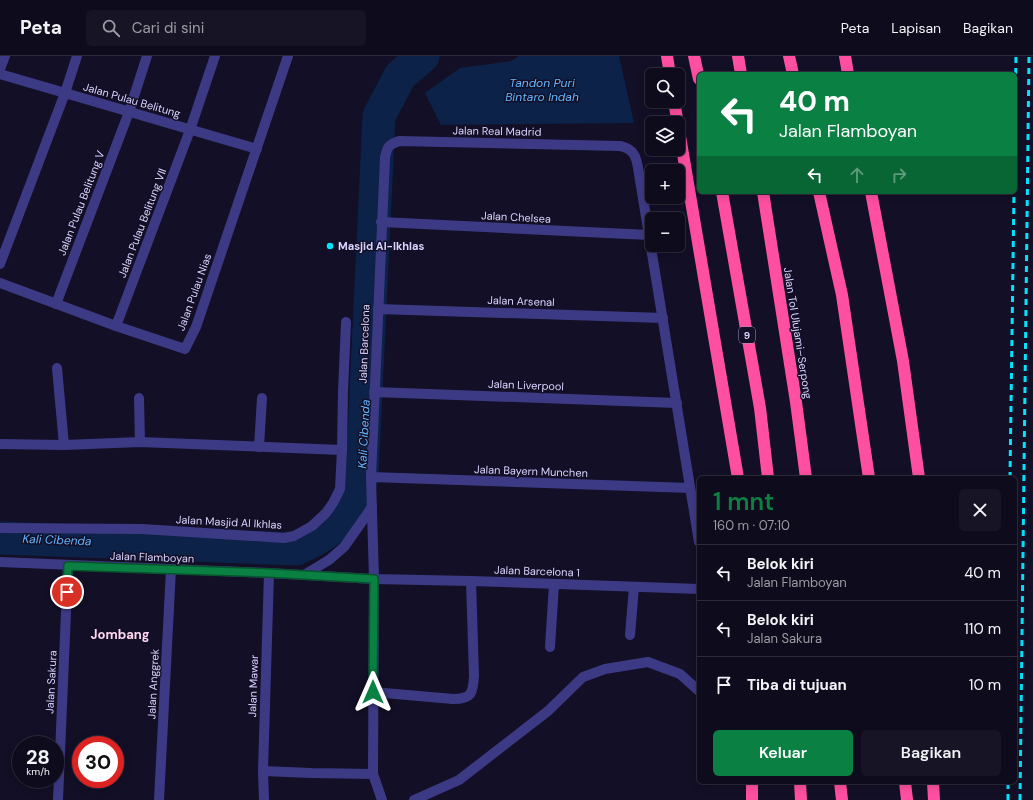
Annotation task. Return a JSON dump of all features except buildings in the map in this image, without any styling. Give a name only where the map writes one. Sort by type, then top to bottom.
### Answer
[{"type":"highway","points":[[667,56],[669,68]]},
{"type":"highway","points":[[694,56],[697,72]]},
{"type":"highway","points":[[738,56],[741,72]]},
{"type":"highway","points":[[789,56],[793,72]]},
{"type":"highway","points":[[845,56],[848,72]]},
{"type":"highway","points":[[675,108],[738,476]]},
{"type":"highway","name":"9","points":[[722,194],[760,408],[768,476]]},
{"type":"highway","name":"Jalan Tol Ulujami–Serpong","points":[[763,194],[796,402],[806,476]]},
{"type":"highway","points":[[819,194],[842,295],[869,476]]},
{"type":"highway","points":[[871,194],[903,361],[919,476]]},
{"type":"highway","points":[[752,784],[752,800]]},
{"type":"highway","points":[[800,784],[801,800]]},
{"type":"highway","points":[[840,784],[842,800]]},
{"type":"highway","points":[[905,784],[907,800]]},
{"type":"highway","points":[[934,784],[934,800]]},
{"type":"street","points":[[0,69],[5,56]]},
{"type":"street","points":[[0,264],[65,93],[77,56]]},
{"type":"street","name":"Jalan Pulau Belitung V","points":[[56,304],[129,112],[148,56]]},
{"type":"street","name":"Jalan Pulau Belitung VII","points":[[116,326],[190,130],[216,56]]},
{"type":"street","name":"Jalan Pulau Nias","points":[[0,283],[116,326],[185,349],[196,326],[288,56]]},
{"type":"street","name":"Jalan Pulau Belitung","points":[[0,74],[257,149]]},
{"type":"street","name":"Jalan Real Madrid","points":[[385,158],[388,147],[399,141],[626,147],[635,155],[638,165],[645,212]]},
{"type":"street","name":"Jalan Barcelona","points":[[382,800],[373,774],[374,579],[371,477],[385,158]]},
{"type":"street","name":"Jalan Chelsea","points":[[381,222],[645,235]]},
{"type":"street","points":[[652,252],[697,530]]},
{"type":"street","name":"Jalan Arsenal","points":[[378,309],[663,318]]},
{"type":"street","name":"Jalan Masjid Al Ikhlas","points":[[0,528],[142,529],[284,538],[294,536],[312,526],[326,513],[340,489],[346,322]]},
{"type":"street","points":[[57,368],[64,445]]},
{"type":"street","name":"Jalan Liverpool","points":[[374,392],[676,403]]},
{"type":"street","points":[[139,398],[140,442]]},
{"type":"street","points":[[259,447],[262,398]]},
{"type":"street","points":[[0,444],[64,445],[140,442],[342,450]]},
{"type":"street","name":"Jalan Bayern Munchen","points":[[371,477],[690,488]]},
{"type":"street","points":[[304,575],[329,560],[344,548],[372,506]]},
{"type":"street","name":"Jalan Flamboyan","points":[[0,562],[68,566],[269,573],[374,579]]},
{"type":"street","name":"Jalan Sakura","points":[[58,800],[68,566]]},
{"type":"street","name":"Jalan Anggrek","points":[[159,800],[171,569]]},
{"type":"street","name":"Jalan Mawar","points":[[264,800],[263,771],[269,573]]},
{"type":"street","name":"Jalan Barcelona 1","points":[[374,579],[471,581],[697,590]]},
{"type":"street","points":[[373,692],[463,699],[472,691],[474,687],[474,676],[471,581]]},
{"type":"street","points":[[550,647],[554,584]]},
{"type":"street","points":[[630,635],[634,587]]},
{"type":"street","points":[[414,800],[459,780],[548,711],[583,677],[605,669],[648,662],[680,674],[697,689]]},
{"type":"street","points":[[263,771],[373,774]]},
{"type":"water","name":"Tandon Puri Bintaro Indah","points":[[519,56],[619,56],[634,123],[441,125],[425,93],[460,68],[511,61]]},
{"type":"waterway","name":"Kali Cibenda","points":[[0,538],[296,549],[329,531],[352,503],[362,477],[379,116],[400,76],[423,56]]},
{"type":"railway","points":[[1016,56],[1016,72]]},
{"type":"railway","points":[[1020,800],[1029,56]]},
{"type":"railway","points":[[1010,476],[1014,194]]},
{"type":"railway","points":[[1008,784],[1008,800]]},
{"type":"place","name":"Masjid Al-Ikhlas","points":[[330,246]]},
{"type":"district","name":"Jombang","points":[[120,634]]},
{"type":"route","points":[[67,592],[68,566],[269,573],[374,579],[373,692]]}]
